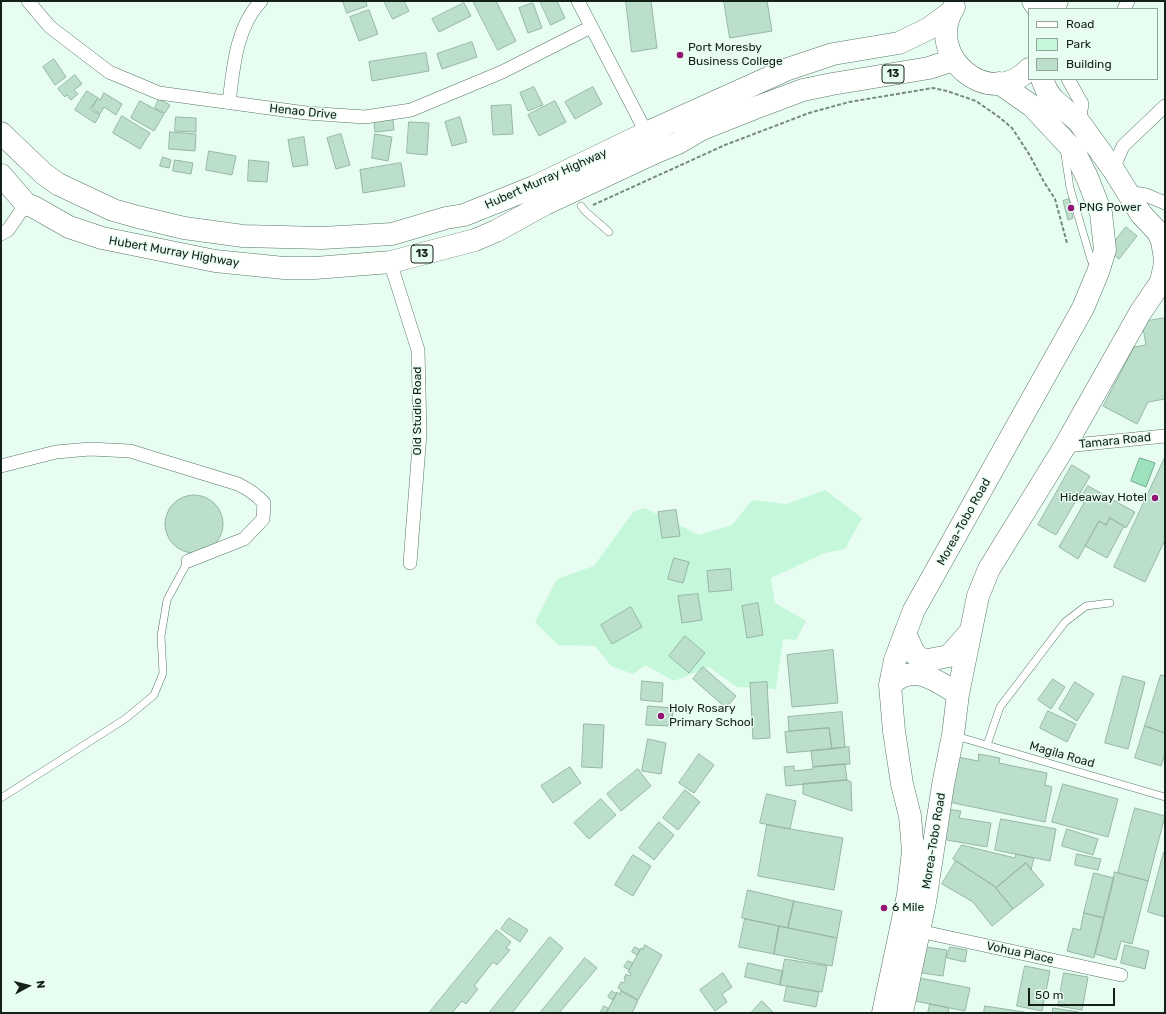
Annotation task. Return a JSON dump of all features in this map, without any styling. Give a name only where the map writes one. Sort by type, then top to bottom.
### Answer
[{"type":"highway","points":[[954,7],[946,25],[946,37],[948,49],[953,60],[962,71],[973,78],[986,82],[999,83],[1013,80],[1028,70]]},
{"type":"highway","name":"Hubert Murray Highway","points":[[1,175],[26,204],[69,227],[102,238],[215,261],[284,268],[315,268],[391,262],[474,240],[496,231],[651,142],[788,69],[834,54],[899,43],[928,29],[954,7]]},
{"type":"highway","name":"Hubert Murray Highway","points":[[1,133],[44,174],[58,184],[114,210],[184,228],[243,236],[322,238],[392,234],[446,218],[464,215],[651,142],[678,143],[702,129],[803,90],[929,68],[953,60]]},
{"type":"highway","points":[[1042,80],[1047,91],[1053,99],[1080,122],[1113,169],[1141,214],[1162,234],[1165,259]]},
{"type":"highway","name":"Morea-Tobo Road","points":[[883,1013],[908,895],[913,851],[910,816],[902,784],[894,731],[890,685],[895,660],[914,610],[1077,320],[1098,272],[1105,250],[1101,213],[1087,177],[1074,151],[1032,106],[999,83]]},
{"type":"highway","points":[[1,139],[34,177],[38,184],[38,193],[26,204]]},
{"type":"highway","name":"Morea-Tobo Road","points":[[902,1013],[919,931],[940,802],[953,735],[958,694],[978,596],[989,569],[1065,446],[1140,313],[1164,274]]},
{"type":"highway","points":[[905,633],[914,653],[923,661],[949,656],[971,631]]},
{"type":"highway","points":[[890,685],[906,674],[919,674],[929,676],[958,694]]},
{"type":"highway","points":[[910,816],[920,821],[928,819],[940,802]]},
{"type":"street","name":"Henao Drive","points":[[28,1],[50,27],[109,72],[159,93],[306,113],[365,117],[411,110],[502,72],[591,26]]},
{"type":"street","points":[[229,103],[236,53],[248,17],[261,1]]},
{"type":"street","points":[[578,1],[651,142]]},
{"type":"street","points":[[1069,80],[1082,104],[1080,122]]},
{"type":"street","points":[[1113,169],[1123,146],[1165,106]]},
{"type":"street","points":[[1127,192],[1146,195],[1165,203]]},
{"type":"street","points":[[1,234],[8,230],[26,204]]},
{"type":"street","name":"Old Studio Road","points":[[391,262],[418,350],[420,433],[410,563]]},
{"type":"street","name":"Tamara Road","points":[[1065,446],[1165,436]]},
{"type":"street","points":[[1,466],[56,452],[90,449],[130,451],[238,484],[250,489],[264,503],[263,520],[244,538],[188,561]]},
{"type":"street","name":"Vohua Place","points":[[919,931],[1121,975]]},
{"type":"lane","points":[[581,206],[609,232]]},
{"type":"lane","points":[[1,798],[125,719],[154,695],[163,673],[162,636],[167,600],[188,561]]},
{"type":"lane","points":[[988,745],[1000,707],[1065,622],[1086,606],[1110,603]]},
{"type":"lane","name":"Magila Road","points":[[953,735],[1165,796]]},
{"type":"path","points":[[592,206],[725,145],[809,113],[849,102],[933,88],[976,101],[1012,128],[1055,199],[1067,243]]},
{"type":"green space","points":[[825,490],[862,518],[845,549],[825,553],[771,578],[775,603],[806,621],[796,640],[783,639],[776,689],[737,687],[709,667],[674,681],[645,665],[633,674],[611,666],[595,646],[558,645],[535,622],[557,579],[594,566],[633,512],[645,508],[699,535],[732,525],[752,500],[786,504]]},
{"type":"shaded area","points":[[1140,458],[1155,463],[1146,487],[1131,481]]},
{"type":"building","points":[[343,1],[366,1],[367,6],[347,13]]},
{"type":"building","points":[[384,1],[404,1],[409,11],[393,19]]},
{"type":"building","points":[[473,1],[496,1],[516,41],[498,50]]},
{"type":"building","points":[[540,1],[557,1],[565,18],[551,25]]},
{"type":"building","points":[[626,1],[651,1],[657,48],[632,52]]},
{"type":"building","points":[[724,1],[767,1],[772,31],[730,38]]},
{"type":"building","points":[[464,3],[471,16],[439,32],[432,19]]},
{"type":"building","points":[[533,3],[542,28],[528,33],[519,8]]},
{"type":"building","points":[[369,10],[378,34],[359,41],[350,17]]},
{"type":"building","points":[[472,42],[477,57],[442,69],[437,54]]},
{"type":"building","points":[[426,53],[429,71],[372,81],[369,62]]},
{"type":"building","points":[[54,59],[66,77],[55,85],[43,67]]},
{"type":"building","points":[[75,75],[82,84],[74,90],[78,94],[71,100],[67,95],[65,97],[58,89]]},
{"type":"building","points":[[534,87],[543,105],[528,111],[520,93]]},
{"type":"building","points":[[593,87],[602,104],[575,119],[565,102]]},
{"type":"building","points":[[87,91],[98,98],[90,109],[100,115],[95,123],[75,110]]},
{"type":"building","points":[[104,93],[122,104],[116,115],[104,107],[100,114],[92,108],[98,98],[100,100]]},
{"type":"building","points":[[159,99],[170,105],[165,113],[155,108]]},
{"type":"building","points":[[140,101],[164,114],[154,131],[131,118]]},
{"type":"building","points":[[555,101],[566,122],[539,136],[528,115]]},
{"type":"building","points":[[511,105],[513,134],[493,135],[491,106]]},
{"type":"building","points":[[122,116],[150,133],[140,149],[113,133]]},
{"type":"building","points":[[176,117],[196,118],[196,132],[175,131]]},
{"type":"building","points":[[460,117],[467,142],[452,146],[445,122]]},
{"type":"building","points":[[393,120],[394,130],[375,132],[374,122]]},
{"type":"building","points":[[409,122],[429,123],[427,155],[407,153]]},
{"type":"building","points":[[170,132],[196,134],[195,151],[169,149]]},
{"type":"building","points":[[341,134],[350,165],[336,169],[327,138]]},
{"type":"building","points":[[375,134],[392,137],[388,161],[372,158]]},
{"type":"building","points":[[304,137],[308,165],[293,167],[288,140]]},
{"type":"building","points":[[209,151],[236,156],[232,175],[206,170]]},
{"type":"building","points":[[163,157],[171,160],[169,168],[160,166]]},
{"type":"building","points":[[175,160],[193,163],[191,174],[173,171]]},
{"type":"building","points":[[249,160],[269,162],[267,182],[248,181]]},
{"type":"building","points":[[401,163],[405,186],[363,193],[360,170]]},
{"type":"building","points":[[1069,199],[1073,218],[1068,220],[1063,201]]},
{"type":"building","points":[[1126,227],[1137,236],[1119,259],[1108,250]]},
{"type":"building","points":[[1165,318],[1165,399],[1148,402],[1137,424],[1103,406],[1134,347],[1146,345],[1142,322]]},
{"type":"building","name":"Hideaway Hotel","points":[[1165,457],[1165,540],[1145,582],[1114,567]]},
{"type":"building","points":[[1072,465],[1090,476],[1056,535],[1038,525]]},
{"type":"building","points":[[1088,486],[1135,512],[1126,528],[1110,518],[1106,525],[1099,521],[1078,559],[1059,547],[1084,503],[1080,500]]},
{"type":"building","points":[[194,495],[210,500],[218,508],[223,524],[218,540],[210,548],[194,553],[178,548],[170,540],[165,524],[170,508],[178,500]]},
{"type":"building","points":[[676,510],[680,536],[662,538],[658,512]]},
{"type":"building","points":[[1110,518],[1124,526],[1107,558],[1085,546],[1099,521],[1106,525]]},
{"type":"building","points":[[674,558],[689,562],[683,583],[668,579]]},
{"type":"building","points":[[730,569],[732,590],[709,592],[707,571]]},
{"type":"building","points":[[698,594],[702,620],[682,623],[678,596]]},
{"type":"building","points":[[758,603],[763,635],[747,638],[742,606]]},
{"type":"building","points":[[631,607],[642,627],[612,644],[601,625]]},
{"type":"building","points":[[685,636],[705,653],[689,673],[669,656]]},
{"type":"building","points":[[833,650],[838,703],[792,707],[787,655]]},
{"type":"building","points":[[703,667],[736,696],[726,708],[693,679]]},
{"type":"building","points":[[1161,675],[1165,676],[1165,733],[1145,726]]},
{"type":"building","points":[[1123,676],[1145,682],[1128,749],[1105,743]]},
{"type":"building","points":[[1053,679],[1065,687],[1051,709],[1038,700]]},
{"type":"building","points":[[642,681],[663,683],[662,702],[641,700]]},
{"type":"building","points":[[767,682],[770,738],[753,739],[750,683]]},
{"type":"building","points":[[1075,682],[1094,694],[1077,721],[1059,709]]},
{"type":"building","points":[[648,706],[673,708],[672,726],[646,725]]},
{"type":"building","points":[[1048,711],[1076,724],[1067,742],[1040,728]]},
{"type":"building","points":[[842,712],[845,747],[832,749],[829,728],[789,731],[788,717]]},
{"type":"building","points":[[584,724],[604,725],[602,768],[582,767]]},
{"type":"building","points":[[1145,726],[1165,733],[1165,754],[1161,766],[1135,758]]},
{"type":"building","points":[[829,728],[832,749],[787,753],[785,732]]},
{"type":"building","points":[[648,739],[666,743],[661,774],[642,771]]},
{"type":"building","points":[[849,747],[850,764],[813,767],[811,751]]},
{"type":"building","points":[[699,754],[714,765],[694,793],[679,783]]},
{"type":"building","points":[[979,754],[1000,758],[999,763],[1047,773],[1045,785],[1052,787],[1045,822],[944,801],[953,756],[978,761]]},
{"type":"building","points":[[845,764],[847,780],[786,786],[784,767],[794,766],[794,771],[813,769],[813,767]]},
{"type":"building","points":[[570,767],[581,783],[553,803],[541,786]]},
{"type":"building","points":[[638,769],[651,786],[621,811],[607,794]]},
{"type":"building","points":[[847,780],[851,782],[852,811],[803,794],[803,784]]},
{"type":"building","points":[[1063,784],[1118,799],[1108,837],[1052,822]]},
{"type":"building","points":[[685,790],[700,802],[678,830],[663,818]]},
{"type":"building","points":[[767,794],[796,801],[790,829],[760,823]]},
{"type":"building","points":[[601,799],[616,815],[589,839],[574,823]]},
{"type":"building","points":[[1135,808],[1165,816],[1148,881],[1118,873]]},
{"type":"building","points":[[946,809],[961,811],[959,818],[991,823],[987,847],[941,839]]},
{"type":"building","points":[[1001,819],[1056,829],[1050,861],[995,850]]},
{"type":"building","points":[[659,822],[674,835],[654,860],[639,848]]},
{"type":"building","points":[[767,825],[843,838],[834,890],[758,876]]},
{"type":"building","points":[[1067,829],[1098,839],[1093,855],[1062,846]]},
{"type":"building","points":[[962,845],[1015,858],[1016,854],[1034,858],[1031,870],[1026,863],[996,888],[953,859]]},
{"type":"building","points":[[1165,852],[1165,917],[1148,912]]},
{"type":"building","points":[[1077,854],[1101,859],[1098,870],[1075,865]]},
{"type":"building","points":[[633,855],[651,866],[633,896],[615,885]]},
{"type":"building","points":[[956,861],[994,886],[1013,909],[992,926],[973,902],[942,884]]},
{"type":"building","points":[[1026,863],[1044,885],[1013,909],[996,888]]},
{"type":"building","points":[[1115,872],[1148,881],[1132,944],[1121,941],[1116,960],[1095,954]]},
{"type":"building","points":[[1094,873],[1114,878],[1104,918],[1084,913]]},
{"type":"building","points":[[748,890],[794,901],[788,928],[742,918]]},
{"type":"building","points":[[794,901],[842,911],[837,938],[788,928]]},
{"type":"building","points":[[1084,913],[1104,918],[1094,958],[1067,951],[1073,928],[1080,930]]},
{"type":"building","points":[[509,918],[528,930],[520,942],[501,929]]},
{"type":"building","points":[[745,919],[779,926],[774,954],[739,947]]},
{"type":"building","points":[[779,926],[837,938],[832,966],[774,954]]},
{"type":"building","points":[[497,930],[511,942],[506,948],[510,950],[497,965],[493,962],[474,986],[478,989],[466,1004],[462,1001],[452,1013],[429,1013]]},
{"type":"building","points":[[550,937],[563,948],[512,1013],[489,1013]]},
{"type":"building","points":[[645,945],[662,955],[638,1000],[618,988],[621,982],[624,983],[626,980],[624,979],[626,974],[630,976],[631,973],[628,972],[641,948],[643,949]]},
{"type":"building","points":[[1125,945],[1149,951],[1145,969],[1121,963]]},
{"type":"building","points":[[635,947],[640,950],[637,955],[632,952]]},
{"type":"building","points":[[926,947],[947,950],[943,976],[922,973]]},
{"type":"building","points":[[950,947],[967,950],[965,962],[947,958]]},
{"type":"building","points":[[585,958],[597,968],[559,1013],[540,1013]]},
{"type":"building","points":[[785,959],[827,966],[822,992],[780,985]]},
{"type":"building","points":[[628,961],[633,963],[629,970],[624,967]]},
{"type":"building","points":[[748,963],[783,971],[780,985],[745,977]]},
{"type":"building","points":[[1025,966],[1050,971],[1042,1011],[1017,1006]]},
{"type":"building","points":[[723,973],[732,987],[722,994],[727,1002],[715,1011],[700,990]]},
{"type":"building","points":[[1064,973],[1088,977],[1082,1010],[1058,1006]]},
{"type":"building","points":[[915,977],[970,988],[965,1011],[910,1000]]},
{"type":"building","points":[[787,986],[819,992],[816,1007],[784,1001]]},
{"type":"building","points":[[612,991],[617,994],[613,1000],[608,997]]},
{"type":"building","points":[[621,991],[638,1001],[632,1013],[606,1013],[617,992],[620,994]]},
{"type":"building","points":[[762,1001],[774,1013],[751,1013]]},
{"type":"building","points":[[930,1004],[949,1008],[948,1013],[928,1013]]},
{"type":"building","points":[[604,1006],[609,1009],[606,1013],[601,1012]]},
{"type":"building","points":[[985,1006],[1024,1012],[1024,1013],[984,1013]]},
{"type":"building","points":[[1053,1008],[1079,1012],[1053,1013]]},
{"type":"place","name":"Port Moresby Business College","points":[[680,55]]},
{"type":"place","name":"PNG Power","points":[[1071,208]]},
{"type":"place","name":"Hideaway Hotel","points":[[1155,498]]},
{"type":"place","name":"Holy Rosary Primary School","points":[[661,716]]},
{"type":"place","name":"6 Mile","points":[[884,908]]}]
